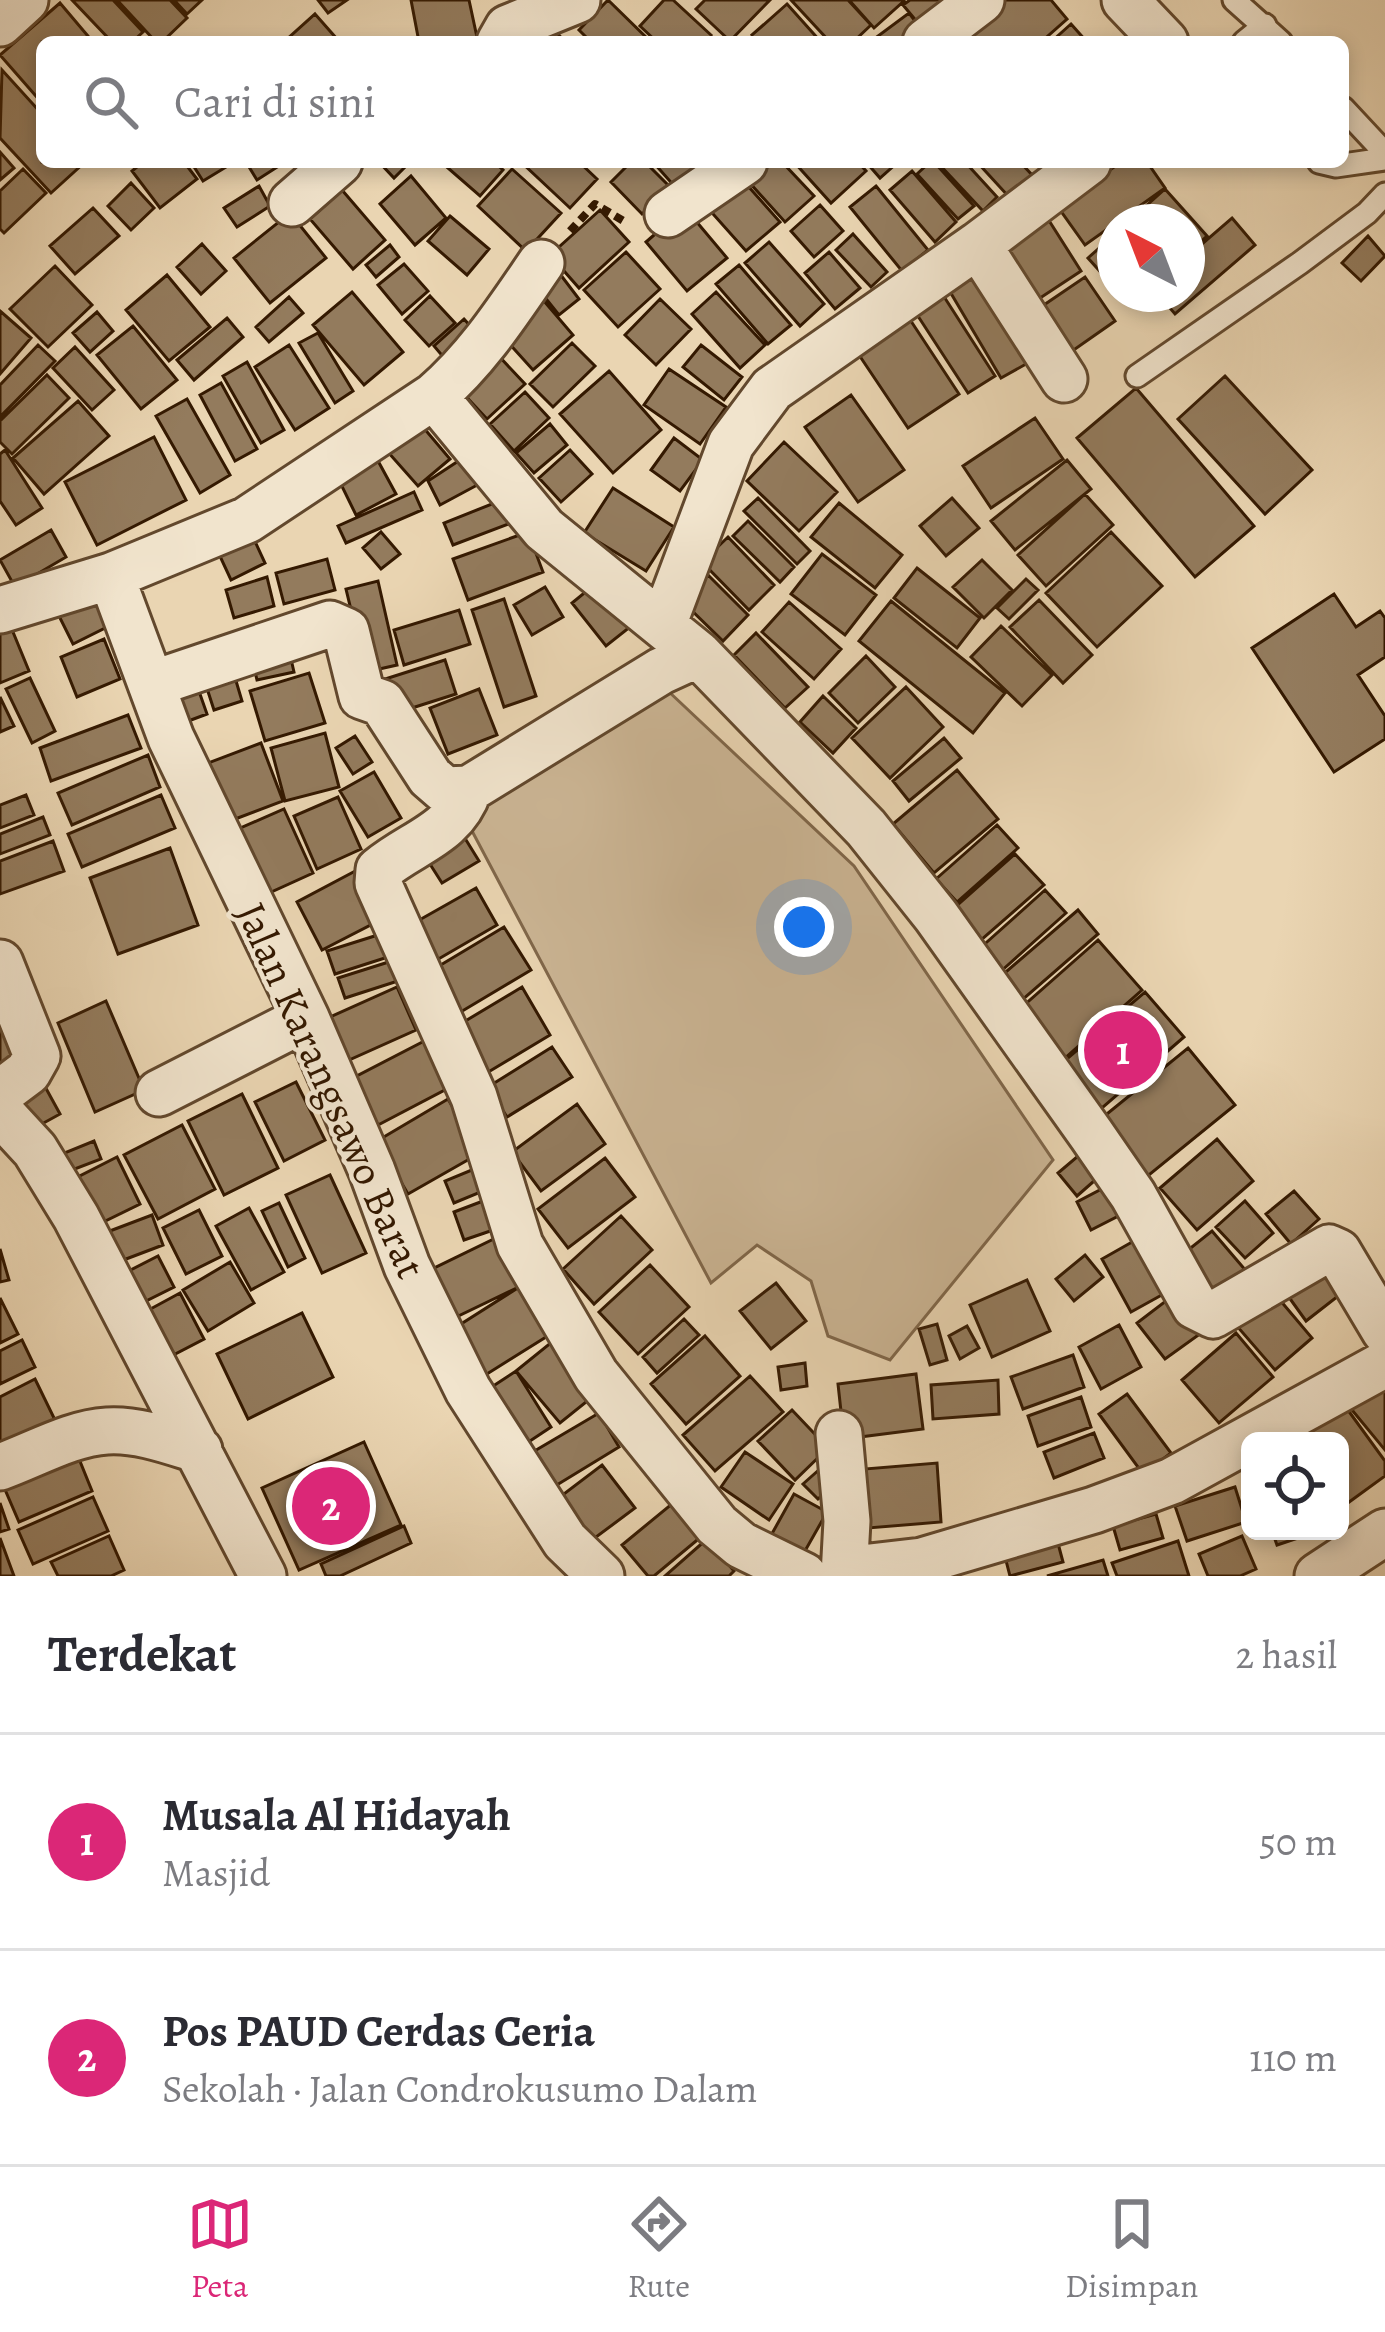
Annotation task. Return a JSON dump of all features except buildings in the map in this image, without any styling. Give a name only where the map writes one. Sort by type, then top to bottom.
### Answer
[{"type":"street","points":[[0,23],[26,0]]},
{"type":"street","points":[[503,36],[508,28],[577,0]]},
{"type":"street","points":[[934,36],[981,0]]},
{"type":"street","points":[[1125,0],[1159,36]]},
{"type":"street","points":[[292,203],[332,168]]},
{"type":"street","points":[[668,214],[735,168]]},
{"type":"street","points":[[663,625],[731,444],[772,388],[1080,168]]},
{"type":"street","points":[[978,245],[1064,379]]},
{"type":"street","points":[[0,610],[111,576],[247,520],[434,396],[487,343],[541,263]]},
{"type":"street","points":[[434,396],[544,530],[698,654],[866,828],[936,916],[1133,1196],[1195,1306],[1213,1315],[1329,1248],[1338,1252],[1385,1331]]},
{"type":"street","name":"Jalan Karangsawo Barat","points":[[111,576],[171,738],[306,1018],[407,1266],[468,1390],[565,1541],[602,1576]]},
{"type":"street","points":[[152,684],[330,624],[346,631],[362,696],[382,703],[430,777],[445,790],[469,789],[661,671],[698,654]]},
{"type":"street","points":[[469,789],[456,818],[393,858],[379,870],[378,883],[474,1097],[520,1245],[596,1375],[717,1525],[741,1545],[830,1574],[922,1562],[1172,1481],[1385,1364]]},
{"type":"street","points":[[0,963],[37,1056],[28,1072],[0,1093]]},
{"type":"street","points":[[159,1093],[306,1018]]},
{"type":"street","points":[[0,1112],[35,1150],[76,1217],[263,1576]]},
{"type":"street","points":[[0,1467],[84,1434],[111,1430],[200,1450]]},
{"type":"street","points":[[830,1574],[847,1521],[839,1434]]},
{"type":"street","points":[[1318,1576],[1385,1532]]},
{"type":"lane","points":[[1234,0],[1273,34]]},
{"type":"lane","points":[[1349,115],[1385,156],[1349,163]]},
{"type":"lane","points":[[1137,376],[1284,275],[1385,194]]},
{"type":"path","points":[[541,263],[595,204],[635,229],[668,214]]},
{"type":"shaded area","points":[[667,690],[854,866],[1053,1160],[890,1360],[828,1336],[811,1281],[757,1245],[711,1283],[462,812]]},
{"type":"place","name":"Musala Al Hidayah","points":[[1123,1050]]},
{"type":"place","name":"Pos PAUD Cerdas Ceria","points":[[331,1506]]}]
